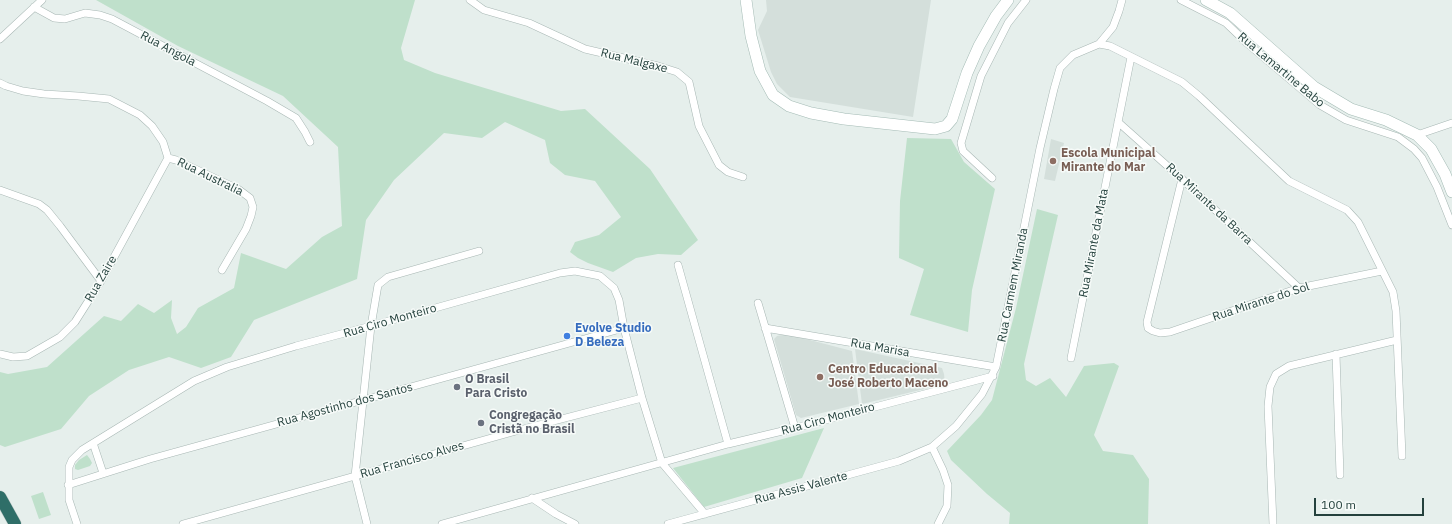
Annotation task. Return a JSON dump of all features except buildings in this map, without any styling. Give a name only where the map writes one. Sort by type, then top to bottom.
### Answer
[{"type":"highway","points":[[0,497],[15,524]]},
{"type":"highway","points":[[0,503],[10,524]]},
{"type":"street","points":[[0,39],[42,0]]},
{"type":"street","name":"Rua Malgaxe","points":[[470,0],[484,10],[529,23],[585,49],[664,67],[677,72],[689,82],[699,126],[719,165],[728,172],[743,177]]},
{"type":"street","points":[[746,0],[751,36],[760,71],[773,95],[789,106],[811,113],[844,119],[935,129],[946,126],[952,119],[967,73],[979,46],[996,16],[1008,0]]},
{"type":"street","points":[[992,178],[963,151],[960,143],[981,76],[1008,23],[1026,0]]},
{"type":"street","name":"Rua Carmem Miranda","points":[[932,447],[956,426],[982,394],[993,376],[1040,148],[1060,68],[1073,56],[1099,44],[1113,27],[1120,11],[1122,0]]},
{"type":"street","name":"Rua Lamartine Babo","points":[[1181,0],[1226,23],[1320,105],[1346,120],[1398,137],[1414,149],[1422,158],[1437,187],[1452,225]]},
{"type":"street","points":[[1206,0],[1230,13],[1314,87],[1351,109],[1386,120],[1417,135],[1431,149],[1445,174],[1452,192]]},
{"type":"street","name":"Rua Angola","points":[[34,7],[54,18],[65,19],[85,13],[100,15],[112,19],[267,101],[296,118],[310,142]]},
{"type":"street","points":[[996,16],[1008,23]]},
{"type":"street","points":[[1099,44],[1110,46],[1182,82],[1194,91],[1289,182],[1348,210],[1358,222],[1393,292],[1396,311],[1402,456]]},
{"type":"street","name":"Rua Mirante da Mata","points":[[1071,358],[1131,57]]},
{"type":"street","name":"Rua Australia","points":[[0,83],[23,92],[109,99],[140,115],[152,126],[164,142],[168,158],[176,160],[238,189],[250,198],[253,207],[246,229],[222,270]]},
{"type":"street","name":"Rua Mirante da Barra","points":[[1118,122],[1182,179],[1299,288]]},
{"type":"street","points":[[1417,135],[1452,123]]},
{"type":"street","name":"Rua Zaire","points":[[0,354],[13,357],[27,356],[60,337],[75,322],[101,281],[168,158]]},
{"type":"street","name":"Rua Mirante do Sol","points":[[1182,179],[1147,322],[1148,328],[1153,331],[1160,333],[1170,332],[1299,288],[1382,271]]},
{"type":"street","points":[[0,190],[38,204],[47,210],[101,281]]},
{"type":"street","points":[[367,524],[355,476],[362,400],[371,326],[378,285],[388,277],[479,251]]},
{"type":"street","points":[[678,265],[728,444]]},
{"type":"street","name":"Rua Ciro Monteiro","points":[[77,524],[69,500],[69,467],[72,460],[82,450],[194,381],[227,367],[560,273],[575,271],[600,276],[614,288],[619,300],[624,328],[642,398],[662,463]]},
{"type":"street","points":[[758,303],[795,428]]},
{"type":"street","name":"Rua Agostinho dos Santos","points":[[68,484],[362,400],[624,328]]},
{"type":"street","name":"Rua Marisa","points":[[765,328],[996,367]]},
{"type":"street","points":[[1273,524],[1268,406],[1270,387],[1276,374],[1288,366],[1397,340]]},
{"type":"street","points":[[1336,354],[1340,475]]},
{"type":"street","name":"Rua Ciro Monteiro","points":[[442,524],[728,444],[993,376]]},
{"type":"street","name":"Rua Francisco Alves","points":[[183,524],[527,428],[642,398]]},
{"type":"street","points":[[94,443],[103,473]]},
{"type":"street","points":[[932,447],[943,470],[948,485],[947,506],[938,524]]},
{"type":"street","name":"Rua Assis Valente","points":[[668,524],[680,522],[899,460],[932,447]]},
{"type":"street","points":[[662,463],[705,514]]},
{"type":"street","points":[[532,498],[556,514],[575,524]]},
{"type":"shaded area","points":[[766,0],[931,0],[913,117],[790,97],[777,84],[771,72],[758,30],[767,11]]},
{"type":"shaded area","name":"Escola Municipal Mirante do Mar","points":[[1051,139],[1064,143],[1055,181],[1044,179]]},
{"type":"shaded area","name":"Centro Educacional José Roberto Maceno","points":[[787,334],[852,351],[859,404],[801,418],[796,415],[774,339],[777,336]]},
{"type":"shaded area","points":[[855,349],[942,368],[945,384],[862,404]]},
{"type":"green space","points":[[96,0],[415,0],[401,48],[404,60],[435,73],[561,111],[585,109],[650,169],[698,240],[681,255],[658,254],[636,258],[613,272],[588,263],[570,252],[575,242],[599,235],[621,217],[595,181],[565,175],[550,163],[545,140],[505,122],[482,138],[444,133],[394,180],[366,220],[357,279],[254,320],[231,357],[201,368],[169,357],[129,370],[89,396],[61,429],[5,447],[0,445],[0,372],[8,374],[47,367],[104,316],[121,321],[138,304],[154,313],[172,300],[171,318],[177,334],[186,327],[198,308],[234,288],[241,253],[286,269],[322,237],[342,226],[338,147],[283,96],[178,46]]},
{"type":"green space","points":[[907,138],[951,139],[964,162],[995,189],[972,290],[968,332],[910,315],[924,269],[899,258],[900,201]]},
{"type":"green space","points":[[1037,209],[1058,215],[1024,364],[1026,380],[1036,386],[1050,378],[1066,397],[1084,366],[1114,363],[1119,366],[1094,435],[1103,451],[1133,455],[1149,479],[1148,524],[1009,524],[1010,513],[987,494],[951,460],[947,451],[981,415],[992,400],[1016,308]]},
{"type":"green space","points":[[824,428],[802,478],[704,507],[673,468]]},
{"type":"green space","points":[[87,455],[92,463],[90,466],[78,470],[75,469],[75,465],[79,460]]},
{"type":"green space","points":[[43,492],[51,515],[39,519],[31,496]]},
{"type":"place","name":"Escola Municipal Mirante do Mar","points":[[1053,161]]},
{"type":"place","name":"Evolve Studio D Beleza","points":[[567,336]]},
{"type":"place","name":"Centro Educacional José Roberto Maceno","points":[[820,377]]},
{"type":"place","name":"O Brasil Para Cristo","points":[[457,387]]},
{"type":"place","name":"Congregação Cristã no Brasil","points":[[481,423]]}]
